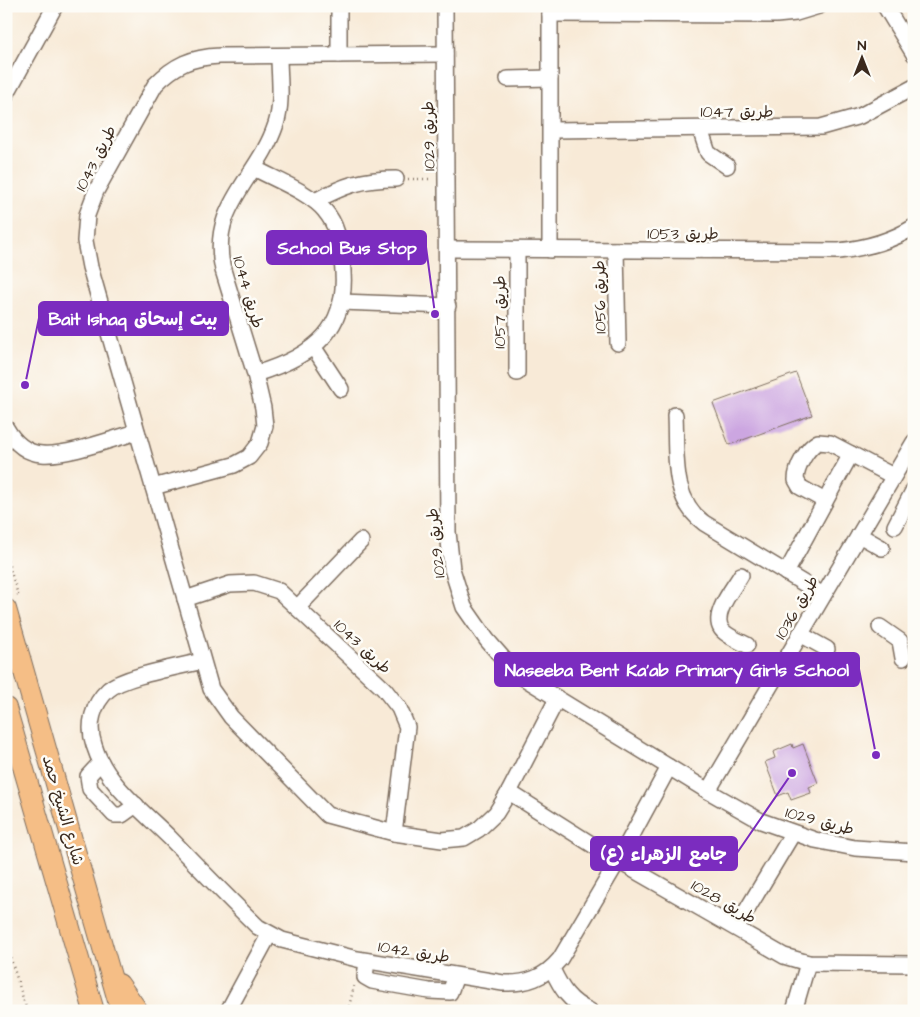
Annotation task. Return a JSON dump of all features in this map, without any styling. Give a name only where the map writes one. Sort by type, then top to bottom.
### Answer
[{"type":"main road","name":"شارع الشيخ حمد","points":[[6,609],[121,1011]]},
{"type":"main road","name":"شارع الشيخ حمد","points":[[6,708],[94,1011]]},
{"type":"main road","points":[[109,968],[138,1011]]},
{"type":"street","points":[[6,95],[55,6]]},
{"type":"street","points":[[339,6],[339,55]]},
{"type":"street","name":"طريق 1029","points":[[445,6],[448,532],[452,570],[464,607],[487,640],[516,673],[708,791],[761,821],[815,840],[855,848],[914,852]]},
{"type":"street","points":[[550,250],[550,10],[776,15],[796,13],[819,6]]},
{"type":"street","points":[[885,6],[914,54]]},
{"type":"street","name":"طريق 1043","points":[[445,54],[202,57],[184,62],[168,72],[155,85],[96,191],[87,215],[85,241],[90,267],[211,689],[231,717],[327,816],[394,833],[442,840],[464,838],[478,829],[496,813],[509,792],[556,699]]},
{"type":"street","name":"طريق 1044","points":[[153,487],[234,465],[250,457],[260,443],[265,426],[255,374],[219,254],[219,236],[224,220],[254,168],[276,124],[280,99],[279,56]]},
{"type":"street","points":[[508,79],[550,78]]},
{"type":"street","name":"طريق 1047","points":[[551,130],[821,127],[860,116],[914,87]]},
{"type":"street","points":[[700,129],[708,153],[727,166]]},
{"type":"street","points":[[254,168],[315,201],[326,211],[337,229],[344,274],[341,302],[332,327],[314,348],[281,366],[255,374]]},
{"type":"street","points":[[315,201],[352,183],[376,178],[396,178]]},
{"type":"street","name":"طريق 1053","points":[[447,249],[839,251],[864,248],[888,241],[914,227]]},
{"type":"street","name":"طريق 1057","points":[[517,250],[517,374]]},
{"type":"street","name":"طريق 1056","points":[[616,250],[618,343]]},
{"type":"street","points":[[341,302],[448,306]]},
{"type":"street","points":[[314,348],[341,389]]},
{"type":"street","points":[[674,415],[679,487],[686,505],[704,523],[823,595]]},
{"type":"street","points":[[6,428],[12,439],[25,449],[41,454],[58,453],[137,432]]},
{"type":"street","points":[[825,502],[800,488],[796,480],[797,470],[809,449],[818,442],[830,443],[893,476]]},
{"type":"street","name":"طريق 1036","points":[[708,791],[914,442]]},
{"type":"street","points":[[786,573],[850,454]]},
{"type":"street","points":[[895,526],[914,489]]},
{"type":"street","points":[[859,535],[882,548]]},
{"type":"street","points":[[297,608],[361,541]]},
{"type":"street","points":[[741,575],[718,619],[723,630],[747,645]]},
{"type":"street","name":"طريق 1043","points":[[185,599],[230,584],[254,583],[279,591],[384,689],[399,708],[407,727],[394,833]]},
{"type":"street","points":[[880,627],[900,641],[903,658]]},
{"type":"street","points":[[800,634],[827,649]]},
{"type":"street","name":"طريق 1042","points":[[202,661],[123,682],[110,689],[99,700],[93,713],[91,728],[94,745],[101,762],[111,778],[136,804],[248,918],[269,934],[282,940],[367,961],[456,976],[520,984],[538,979],[552,969],[618,861],[669,767]]},
{"type":"street","points":[[101,762],[90,772],[87,780],[95,795],[114,815],[122,815],[136,804]]},
{"type":"street","name":"طريق 1028","points":[[509,792],[618,861],[784,956],[808,963],[914,964]]},
{"type":"street","points":[[736,928],[793,833]]},
{"type":"street","points":[[229,1009],[269,934]]},
{"type":"street","points":[[367,961],[365,977],[372,981],[442,993],[450,992],[456,976]]},
{"type":"street","points":[[794,1011],[808,963]]},
{"type":"street","points":[[552,969],[561,988],[569,998],[590,1011]]},
{"type":"path","points":[[396,178],[446,179]]},
{"type":"path","points":[[6,943],[27,1011]]},
{"type":"path","points":[[348,1011],[353,988],[356,983],[365,977]]},
{"type":"building","points":[[796,373],[812,415],[729,445],[713,403]]},
{"type":"building","points":[[792,744],[793,748],[803,744],[818,783],[809,787],[811,793],[791,800],[788,792],[778,796],[765,762],[775,758],[773,752]]},
{"type":"place","name":"School Bus Stop","points":[[435,314]]},
{"type":"place","name":"Bait Ishaq بيت إسحاق","points":[[25,385]]},
{"type":"place","name":"Naseeba Bent Ka'ab Primary Girls School","points":[[876,755]]},
{"type":"place","name":"جامع الزهراء (ع)","points":[[792,773]]}]
